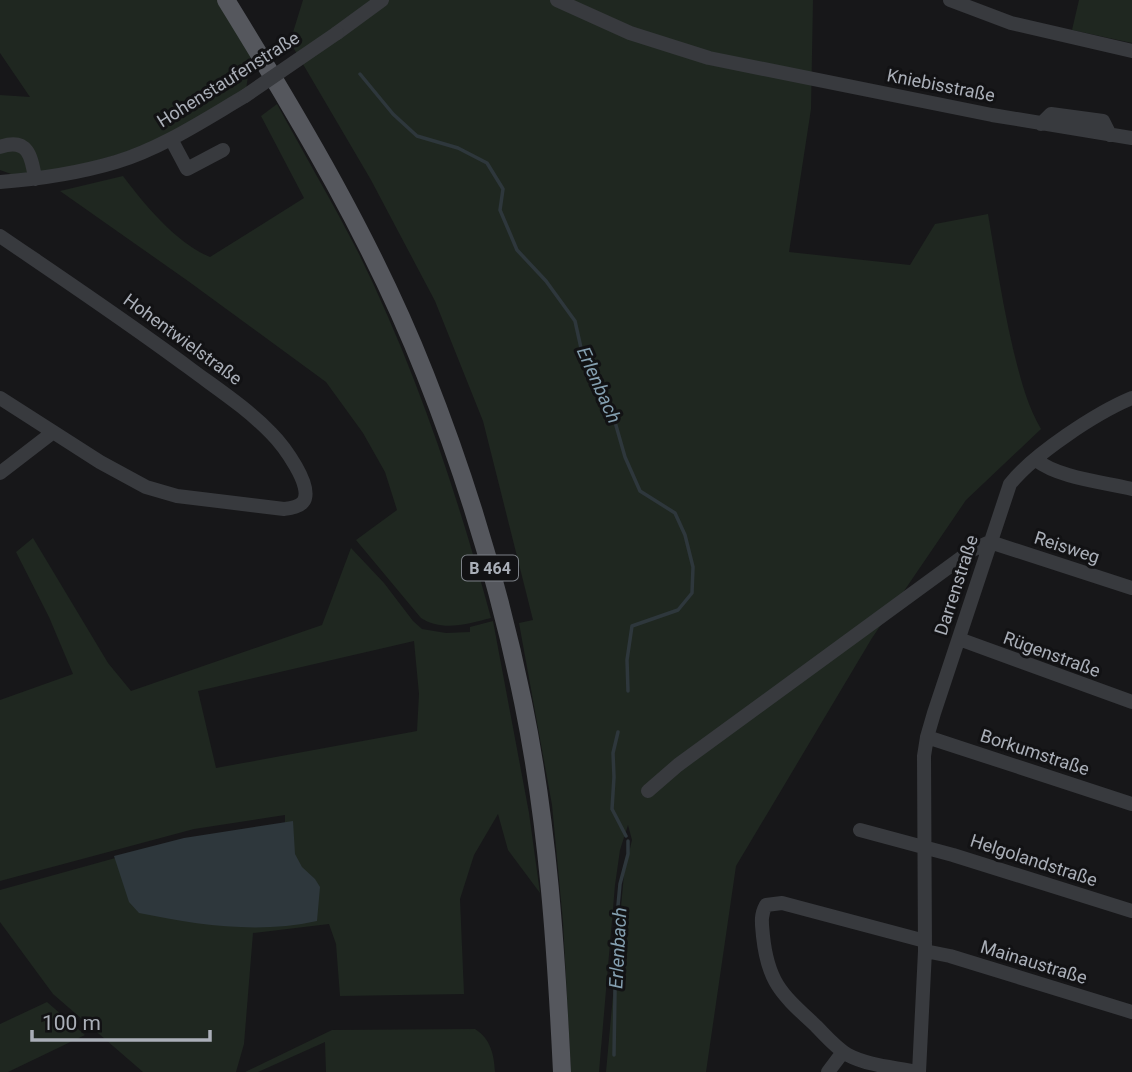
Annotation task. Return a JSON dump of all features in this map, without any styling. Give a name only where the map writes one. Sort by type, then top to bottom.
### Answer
[{"type":"main road","name":"B 464","points":[[226,0],[319,155],[382,276],[425,373],[475,515],[512,654],[532,755],[552,922],[562,1072]]},
{"type":"street","name":"Hohenstaufenstraße","points":[[0,182],[35,179],[115,162],[171,139],[245,96],[382,0]]},
{"type":"street","name":"Kniebisstraße","points":[[557,0],[652,41],[742,66],[1041,124],[1132,138]]},
{"type":"street","points":[[950,0],[1011,23],[1132,51]]},
{"type":"street","points":[[171,139],[187,169],[223,150]]},
{"type":"street","points":[[0,147],[12,145],[26,149],[30,153],[35,179]]},
{"type":"street","name":"Hohentwielstraße","points":[[0,236],[113,312],[264,426],[282,446],[304,482],[307,494],[302,503],[284,509],[164,493],[124,476],[52,433]]},
{"type":"street","points":[[0,398],[52,433],[0,473]]},
{"type":"street","name":"Darrenstraße","points":[[918,1072],[925,946],[924,756],[927,737],[958,639],[1010,484],[1036,460],[1094,417],[1132,398]]},
{"type":"street","points":[[1036,460],[1044,467],[1059,472],[1132,489]]},
{"type":"street","points":[[648,791],[678,765],[950,566],[990,541]]},
{"type":"street","name":"Reisweg","points":[[990,541],[1132,588]]},
{"type":"street","name":"Rügenstraße","points":[[958,639],[1132,702]]},
{"type":"street","name":"Borkumstraße","points":[[927,737],[1132,804]]},
{"type":"street","points":[[860,830],[924,847]]},
{"type":"street","name":"Helgolandstraße","points":[[924,847],[1132,911]]},
{"type":"street","points":[[918,1072],[866,1062],[843,1052],[796,1007],[773,980],[766,958],[761,914],[766,905],[782,903],[925,946]]},
{"type":"street","name":"Mainaustraße","points":[[925,946],[1132,1012]]},
{"type":"street","points":[[828,1072],[843,1052]]},
{"type":"shaded area","points":[[0,0],[226,0],[253,43],[245,96],[173,138],[35,179],[30,154],[0,147],[0,95],[30,97],[0,53]]},
{"type":"shaded area","points":[[303,0],[813,0],[811,109],[789,252],[910,265],[935,224],[988,214],[1014,353],[1028,402],[1041,429],[966,500],[872,638],[736,866],[706,1072],[606,1072],[624,874],[632,840],[628,825],[620,850],[615,885],[599,1072],[571,1072],[563,922],[552,805],[519,623],[533,620],[483,421],[435,301],[371,180],[290,42]]},
{"type":"shaded area","points":[[1079,0],[1132,0],[1132,43],[1072,30]]},
{"type":"shaded area","points":[[277,104],[359,254],[399,342],[449,478],[491,618],[446,626],[421,618],[356,540],[397,510],[385,472],[363,433],[326,382],[60,191],[123,176],[173,233],[210,257],[304,198],[261,116]]},
{"type":"shaded area","points":[[10,147],[25,155],[28,174],[11,174],[0,170],[0,151]]},
{"type":"shaded area","points":[[33,538],[108,663],[131,691],[322,625],[351,548],[422,629],[446,633],[470,632],[470,627],[493,621],[529,813],[540,893],[508,850],[498,814],[474,855],[460,899],[464,994],[340,996],[336,944],[329,924],[253,933],[244,1044],[236,1072],[143,1072],[53,994],[0,922],[0,890],[155,847],[285,823],[285,815],[194,829],[0,881],[0,700],[73,674],[49,617],[16,552]],"holes":[[[414,641],[419,694],[417,731],[216,768],[198,691]]]},
{"type":"shaded area","points":[[293,821],[295,854],[302,867],[320,887],[317,921],[273,927],[206,924],[139,913],[129,902],[114,856],[184,838]]},
{"type":"shaded area","points":[[47,1002],[85,1035],[8,1072],[0,1072],[0,1024]]},
{"type":"shaded area","points":[[475,1029],[491,1048],[495,1072],[326,1072],[325,1042],[258,1072],[245,1072],[332,1030]]},
{"type":"waterway","name":"Erlenbach","points":[[360,74],[393,114],[417,136],[458,148],[487,163],[503,189],[500,210],[517,250],[546,281],[575,321],[583,357],[609,401],[625,457],[640,491],[675,513],[685,535],[693,567],[692,593],[678,610],[632,626],[627,660],[628,691]]},
{"type":"waterway","name":"Erlenbach","points":[[618,732],[613,753],[612,809],[626,836]]},
{"type":"waterway","name":"Erlenbach","points":[[614,1055],[616,927],[628,841]]}]
